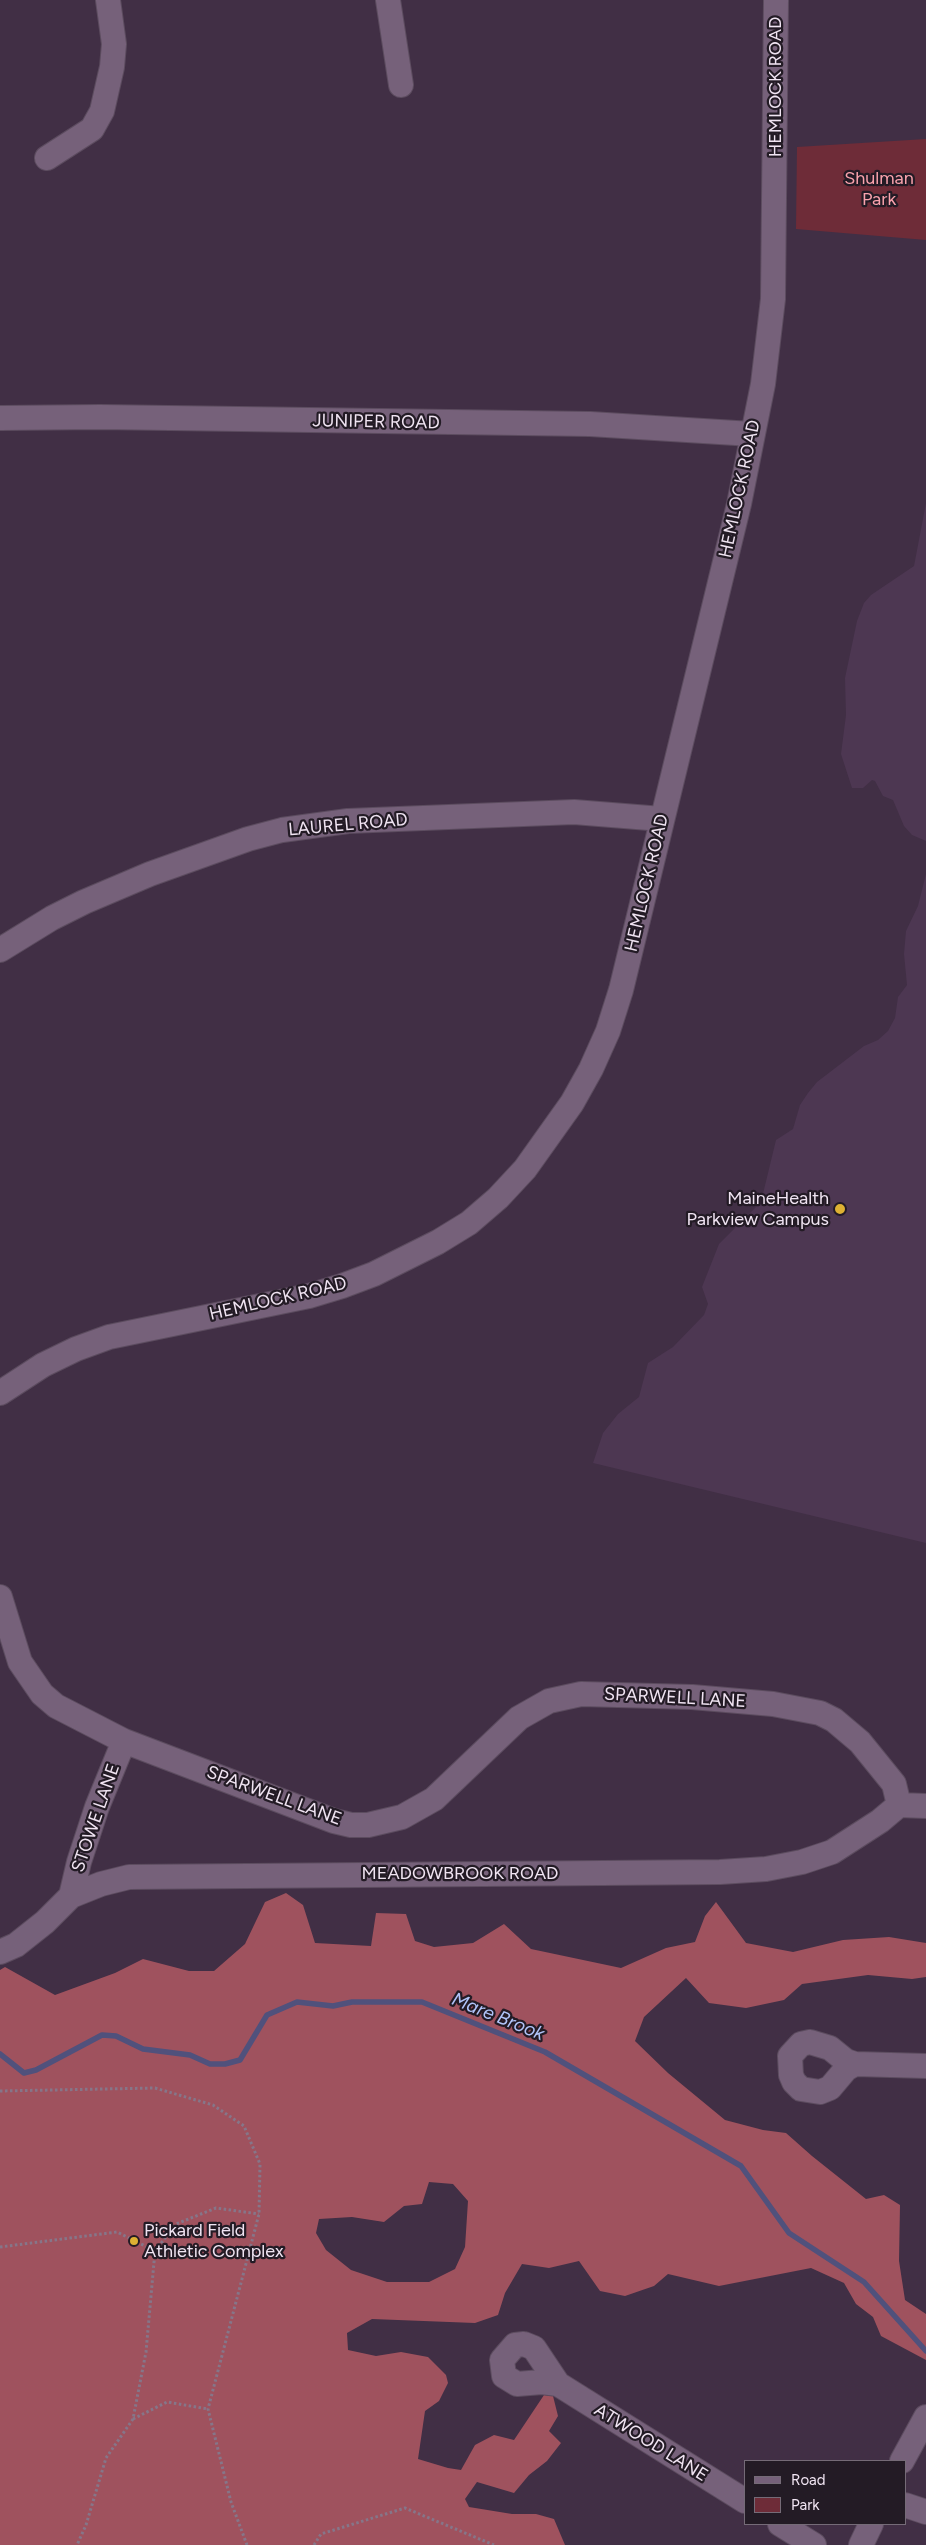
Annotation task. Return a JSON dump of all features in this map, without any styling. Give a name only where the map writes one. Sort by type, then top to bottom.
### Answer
[{"type":"street","points":[[47,158],[92,129],[102,111],[112,67],[114,44],[108,0]]},
{"type":"street","points":[[388,0],[402,85]]},
{"type":"street","name":"HEMLOCK ROAD","points":[[0,1393],[43,1365],[76,1349],[109,1338],[309,1296],[374,1274],[438,1242],[469,1222],[498,1198],[525,1169],[572,1104],[595,1061],[621,990],[739,504],[769,346],[773,299],[776,0]]},
{"type":"street","name":"JUNIPER ROAD","points":[[0,418],[100,417],[590,424],[752,434]]},
{"type":"street","name":"LAUREL ROAD","points":[[0,950],[52,918],[150,874],[248,839],[282,830],[348,821],[564,812],[662,819]]},
{"type":"street","name":"SPARWELL LANE","points":[[0,1597],[20,1662],[42,1694],[72,1716],[124,1741],[334,1821],[351,1825],[368,1825],[402,1817],[434,1799],[519,1718],[549,1701],[589,1694],[692,1697],[789,1706],[820,1713],[834,1720],[854,1736],[882,1768],[894,1784],[900,1805]]},
{"type":"street","name":"STOWE LANE","points":[[71,1896],[79,1862],[97,1807],[124,1741]]},
{"type":"street","points":[[900,1805],[926,1806]]},
{"type":"street","name":"MEADOWBROOK ROAD","points":[[0,1952],[16,1945],[45,1922],[71,1896],[101,1884],[129,1877],[700,1872],[766,1869],[802,1862],[832,1852],[880,1821],[900,1805]]},
{"type":"street","points":[[855,2064],[926,2066]]},
{"type":"street","name":"ATWOOD LANE","points":[[558,2384],[744,2501]]},
{"type":"street","points":[[903,2460],[926,2417]]},
{"type":"street","points":[[906,2505],[926,2512]]},
{"type":"street","points":[[782,2525],[814,2545]]},
{"type":"street","points":[[861,2545],[871,2525]]},
{"type":"path","points":[[0,2091],[155,2088],[213,2105],[244,2126],[260,2164],[259,2214],[208,2409],[231,2502],[247,2545]]},
{"type":"path","points":[[77,2545],[86,2525],[106,2458],[133,2419],[146,2352],[155,2251],[176,2224],[216,2208],[259,2214]]},
{"type":"path","points":[[0,2247],[117,2232],[155,2251]]},
{"type":"path","points":[[133,2419],[166,2402],[208,2409]]},
{"type":"path","points":[[314,2545],[321,2534],[405,2508],[494,2545]]},
{"type":"shaded area","points":[[926,503],[926,841],[912,835],[904,826],[893,800],[883,796],[875,781],[872,780],[863,788],[852,788],[841,754],[846,715],[845,678],[857,621],[864,603],[871,595],[914,566]]},
{"type":"shaded area","name":"MaineHealth Parkview Campus","points":[[926,874],[926,1543],[593,1463],[603,1433],[618,1414],[639,1397],[648,1363],[673,1347],[704,1315],[708,1304],[702,1287],[719,1244],[761,1202],[776,1140],[793,1129],[800,1105],[808,1093],[817,1082],[864,1046],[878,1040],[888,1031],[895,1018],[898,997],[907,985],[904,954],[906,931],[918,906]]},
{"type":"shaded area","points":[[286,1893],[303,1905],[315,1943],[371,1946],[376,1913],[406,1914],[415,1941],[434,1947],[473,1943],[504,1924],[531,1949],[621,1968],[666,1948],[695,1942],[705,1916],[716,1902],[746,1943],[793,1952],[843,1940],[889,1937],[926,1943],[926,1977],[912,1979],[868,1975],[802,1984],[784,2000],[746,2008],[709,2003],[686,1978],[644,2017],[635,2041],[668,2073],[725,2120],[763,2130],[786,2133],[866,2199],[884,2195],[900,2205],[899,2261],[905,2300],[926,2314],[926,2360],[881,2336],[873,2317],[856,2304],[844,2283],[811,2268],[719,2286],[668,2274],[654,2286],[625,2296],[600,2291],[579,2261],[549,2268],[522,2264],[505,2293],[498,2315],[475,2323],[372,2319],[347,2333],[348,2350],[376,2356],[401,2352],[428,2357],[446,2375],[448,2383],[439,2401],[425,2411],[418,2459],[448,2468],[461,2470],[475,2445],[494,2435],[514,2440],[544,2395],[553,2396],[558,2416],[549,2431],[561,2443],[547,2461],[529,2475],[514,2493],[477,2482],[465,2499],[469,2507],[512,2514],[536,2514],[554,2519],[565,2545],[0,2545],[0,1970],[5,1967],[55,1995],[115,1973],[143,1959],[189,1971],[214,1971],[245,1944],[265,1902]],"holes":[[[429,2182],[453,2184],[468,2201],[465,2247],[455,2269],[429,2282],[387,2282],[351,2270],[326,2250],[316,2233],[319,2219],[352,2217],[384,2222],[404,2206],[422,2204]]]},
{"type":"green space","name":"Shulman Park","points":[[926,139],[926,240],[796,229],[797,147]]},
{"type":"waterway","name":"Mare Brook","points":[[0,2054],[24,2073],[36,2070],[102,2035],[116,2036],[143,2049],[190,2055],[210,2064],[225,2064],[240,2060],[267,2015],[297,2002],[333,2006],[352,2002],[422,2002],[545,2052],[741,2166],[789,2233],[864,2282],[926,2351]]},
{"type":"place","name":"MaineHealth Parkview Campus","points":[[840,1209]]},
{"type":"place","name":"Pickard Field Athletic Complex","points":[[134,2241]]}]
